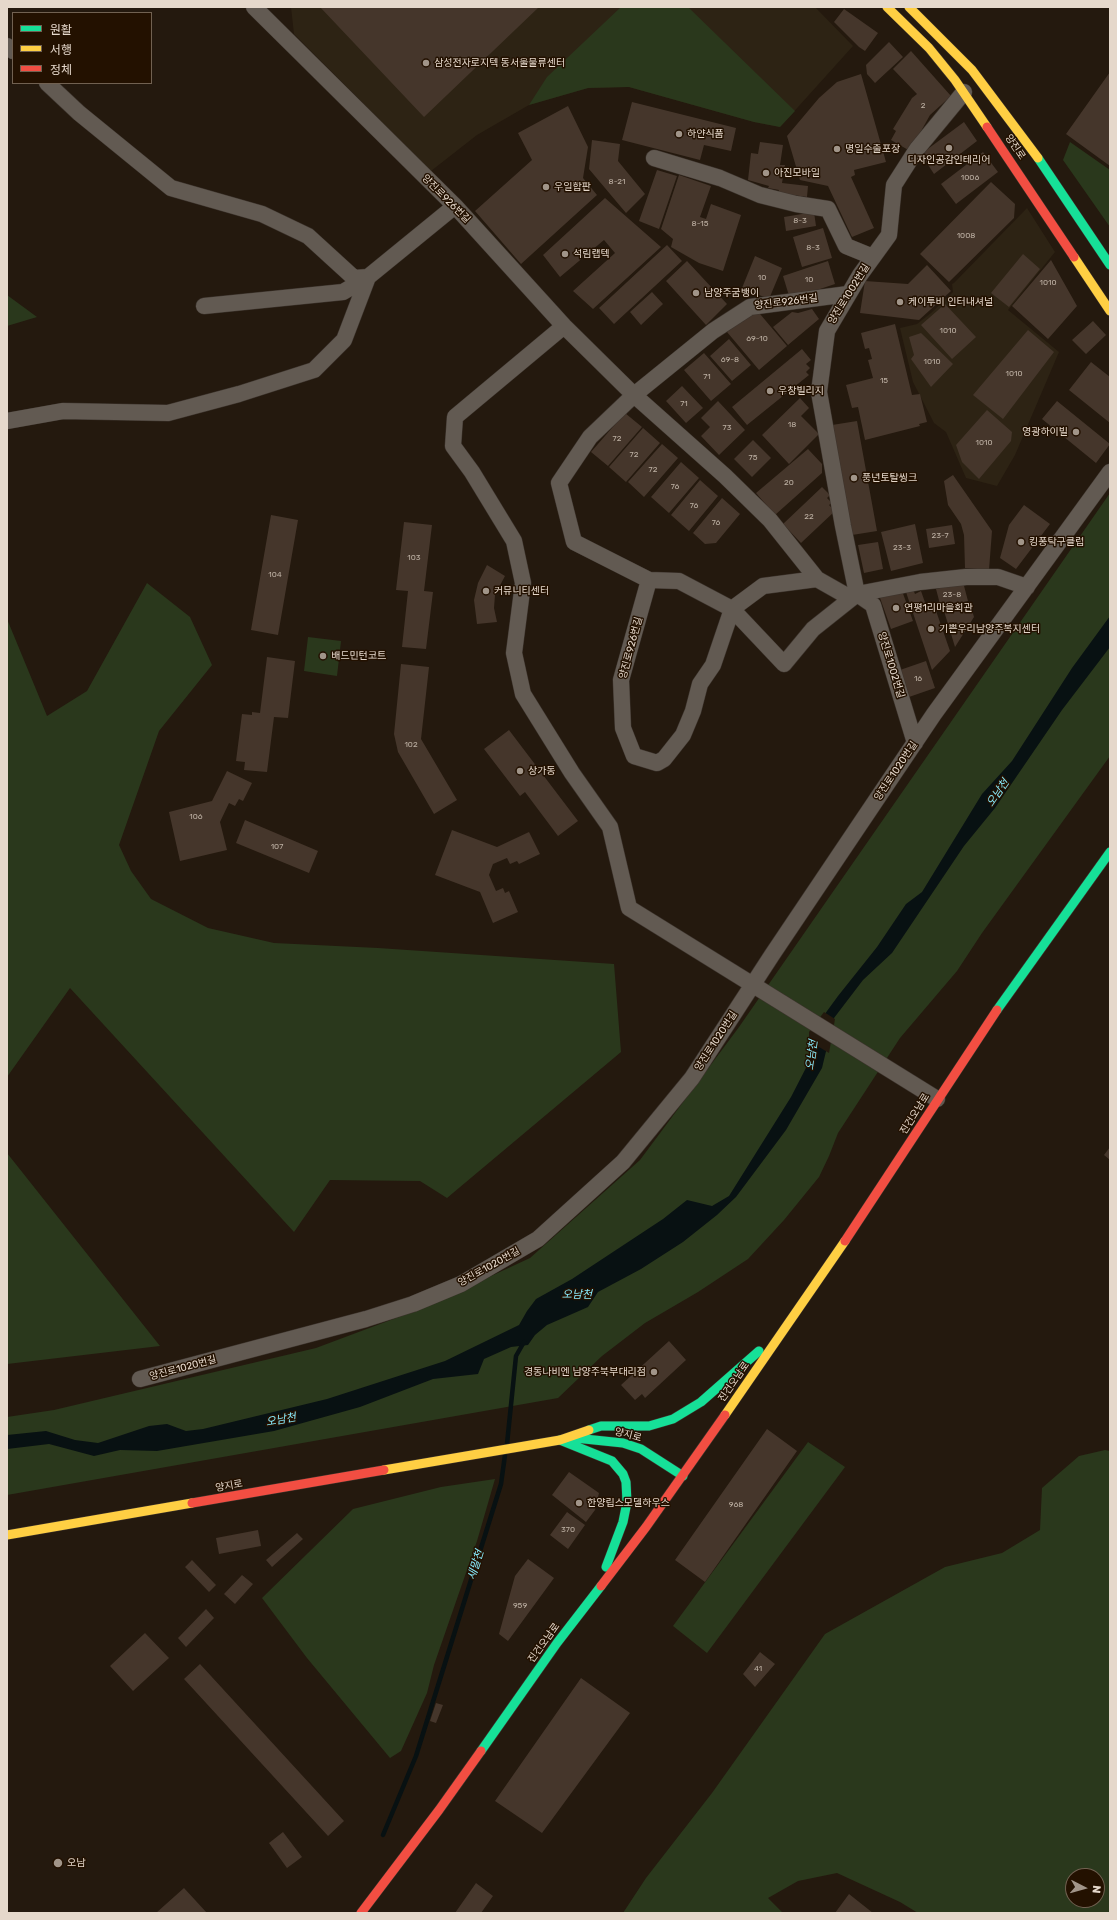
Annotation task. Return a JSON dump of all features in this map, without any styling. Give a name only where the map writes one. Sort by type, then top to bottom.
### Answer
[{"type":"main road","name":"양진로","points":[[887,7],[929,48],[964,92],[1110,311]]},
{"type":"main road","name":"양진로","points":[[909,7],[972,70],[1036,156],[1110,265]]},
{"type":"main road","name":"진건오남로","points":[[361,1913],[439,1810],[496,1728],[683,1476],[886,1181],[991,1019],[1110,852]]},
{"type":"main road","points":[[560,1440],[600,1426],[649,1426],[672,1419],[701,1402],[788,1325]]},
{"type":"main road","name":"양지로","points":[[7,1535],[454,1457],[578,1438],[623,1443],[641,1449],[683,1476]]},
{"type":"main road","points":[[560,1440],[612,1461],[623,1474],[626,1482],[627,1502],[623,1522],[600,1586]]},
{"type":"street","name":"양진로926번길","points":[[254,7],[455,206],[564,326],[634,395],[725,476],[770,520],[817,579],[847,596],[857,594]]},
{"type":"street","points":[[48,84],[79,113],[171,188],[262,214],[308,236],[354,278],[368,277]]},
{"type":"street","name":"양진로1002번길","points":[[915,743],[873,605],[857,594],[819,392],[827,331],[848,294],[888,235],[894,185],[917,149],[964,92]]},
{"type":"street","points":[[654,158],[720,178],[760,195],[796,204],[828,209],[846,246],[873,257]]},
{"type":"street","points":[[204,306],[343,292],[368,277],[455,206]]},
{"type":"street","points":[[7,421],[63,411],[168,413],[239,394],[314,370],[344,340],[368,277]]},
{"type":"street","name":"양진로926번길","points":[[649,580],[621,680],[623,728],[634,756],[657,763],[664,759],[683,735],[693,711],[700,684],[713,664],[732,609],[679,582],[649,580],[574,542],[559,483],[590,437],[634,395],[713,331],[750,307],[848,294]]},
{"type":"street","points":[[564,326],[455,417],[453,446],[472,472],[514,541],[523,583],[514,653],[523,694],[572,774],[610,827],[629,908],[938,1099]]},
{"type":"street","name":"양진로1020번길","points":[[140,1379],[348,1324],[413,1304],[461,1284],[538,1240],[623,1162],[692,1078],[756,987],[915,743],[1110,472]]},
{"type":"street","points":[[817,579],[763,586],[732,609],[784,664],[813,629],[857,594],[920,582],[966,577],[998,577],[1026,587]]},
{"type":"shaded area","name":"삼성전자로지텍 동서울물류센터","points":[[291,7],[815,7],[853,46],[780,127],[754,122],[629,87],[588,88],[529,105],[477,135],[431,171],[294,34]]},
{"type":"shaded area","points":[[1027,208],[1055,252],[1008,310],[1059,352],[1015,455],[997,486],[966,478],[946,432],[934,423],[913,382],[900,328],[917,324],[931,313],[953,292],[952,284]]},
{"type":"green space","points":[[621,7],[688,7],[795,111],[780,127],[754,122],[629,87],[588,88],[529,105],[547,77]]},
{"type":"green space","points":[[1070,142],[1110,170],[1110,227],[1063,160]]},
{"type":"green space","points":[[7,295],[37,317],[7,326]]},
{"type":"green space","points":[[1110,493],[1110,756],[982,933],[957,971],[900,1038],[838,1133],[819,1177],[784,1220],[748,1259],[698,1292],[645,1323],[602,1356],[558,1398],[7,1495],[7,1417],[54,1410],[316,1348],[420,1309],[530,1258],[640,1160],[739,1027]]},
{"type":"green space","points":[[147,583],[190,617],[212,665],[159,731],[119,845],[131,871],[151,899],[208,928],[274,943],[378,948],[614,964],[621,1052],[447,1198],[420,1181],[330,1180],[294,1232],[70,988],[7,1077],[7,619],[47,716],[87,691]]},
{"type":"green space","name":"배드민턴코트","points":[[308,637],[341,641],[337,676],[304,671]]},
{"type":"green space","points":[[7,1153],[160,1346],[7,1364]]},
{"type":"green space","points":[[808,1442],[845,1467],[707,1653],[673,1626]]},
{"type":"green space","points":[[1105,1450],[1110,1451],[1110,1913],[918,1913],[900,1902],[837,1873],[798,1881],[768,1898],[783,1913],[623,1913],[646,1878],[712,1793],[825,1634],[945,1567],[1002,1553],[1040,1530],[1042,1488],[1079,1456]]},
{"type":"green space","points":[[495,1479],[477,1541],[434,1665],[427,1693],[401,1751],[390,1758],[307,1658],[262,1598],[353,1509],[441,1487]]},
{"type":"water","name":"오남천","points":[[1110,616],[1110,647],[1062,710],[995,808],[964,846],[892,953],[863,980],[834,1018],[822,1068],[786,1130],[736,1197],[717,1215],[683,1242],[641,1269],[598,1292],[588,1307],[547,1325],[535,1335],[528,1345],[511,1347],[484,1359],[478,1374],[433,1379],[360,1407],[274,1431],[157,1451],[120,1450],[94,1456],[49,1444],[7,1449],[7,1435],[46,1431],[75,1440],[98,1443],[149,1426],[167,1424],[186,1431],[203,1429],[327,1399],[445,1361],[519,1325],[536,1299],[572,1279],[663,1219],[687,1200],[712,1206],[729,1196],[791,1097],[809,1062],[811,1033],[877,947],[906,904],[922,892],[982,794],[1012,761],[1072,668]]},
{"type":"pier","points":[[824,1012],[835,1019],[829,1053],[809,1041],[809,1032]]},
{"type":"building","name":"삼성전자로지텍 동서울물류센터","points":[[320,7],[539,7],[424,117]]},
{"type":"building","points":[[844,9],[878,33],[865,51],[834,22]]},
{"type":"building","points":[[889,42],[903,57],[875,83],[867,74],[866,65]]},
{"type":"building","points":[[911,51],[951,96],[930,115],[910,151],[891,140],[896,131],[893,129],[912,98],[917,94],[893,69]]},
{"type":"building","points":[[1110,72],[1110,166],[1066,134]]},
{"type":"building","name":"명일수출포장","points":[[861,74],[886,162],[854,170],[855,175],[851,177],[874,228],[852,237],[828,186],[800,180],[787,136],[819,98],[837,82]]},
{"type":"building","name":"하얀식품","points":[[632,102],[736,128],[731,151],[704,145],[700,160],[622,140]]},
{"type":"building","name":"우일합판","points":[[568,106],[588,147],[583,178],[597,195],[521,264],[475,211],[532,160],[518,133]]},
{"type":"building","name":"디자인공감인테리어","points":[[964,122],[977,141],[934,174],[921,154]]},
{"type":"building","points":[[592,140],[620,144],[618,161],[645,194],[626,213],[589,169]]},
{"type":"building","name":"아진모바일","points":[[760,142],[783,145],[780,165],[785,165],[782,183],[808,186],[807,197],[778,193],[779,190],[768,188],[769,186],[748,180],[751,153],[758,154]]},
{"type":"building","points":[[983,152],[998,172],[956,204],[941,184]]},
{"type":"building","points":[[657,170],[677,176],[659,229],[639,221]]},
{"type":"building","points":[[679,175],[711,186],[700,217],[706,219],[711,204],[741,215],[723,271],[699,263],[671,247],[673,239],[661,229]]},
{"type":"building","points":[[991,182],[1015,204],[1014,218],[949,282],[920,254]]},
{"type":"building","name":"석림랩텍","points":[[605,198],[661,247],[593,309],[573,291],[615,253],[604,240],[560,277],[543,255]]},
{"type":"building","points":[[814,212],[816,226],[786,231],[784,217]]},
{"type":"building","points":[[823,228],[832,258],[802,267],[793,237]]},
{"type":"building","points":[[667,245],[682,261],[614,324],[599,308]]},
{"type":"building","points":[[1023,254],[1040,269],[1009,307],[991,293]]},
{"type":"building","points":[[755,256],[782,268],[769,299],[742,288]]},
{"type":"building","points":[[1051,260],[1077,306],[1048,339],[1012,306]]},
{"type":"building","name":"남양주굼뱅이","points":[[687,261],[727,304],[706,325],[666,281]]},
{"type":"building","points":[[828,261],[835,284],[790,299],[783,276]]},
{"type":"building","name":"케이투비 인터내셔널","points":[[927,265],[951,291],[919,320],[860,313],[865,281],[908,284]]},
{"type":"building","points":[[652,292],[663,304],[641,325],[630,312]]},
{"type":"building","points":[[945,304],[976,337],[952,359],[921,325]]},
{"type":"building","points":[[755,308],[787,346],[759,370],[727,332]]},
{"type":"building","points":[[812,309],[819,319],[788,345],[773,327],[792,312],[798,313]]},
{"type":"building","points":[[1093,321],[1106,335],[1086,354],[1072,340]]},
{"type":"building","points":[[895,324],[912,395],[920,394],[927,422],[919,424],[920,426],[865,440],[858,407],[852,408],[846,385],[873,378],[868,360],[872,359],[869,348],[865,349],[861,333]]},
{"type":"building","points":[[1028,330],[1054,352],[1003,419],[973,395]]},
{"type":"building","points":[[921,333],[953,364],[931,387],[911,359],[914,355],[909,337]]},
{"type":"building","points":[[729,339],[751,365],[732,381],[710,356]]},
{"type":"building","name":"우창빌리지","points":[[802,349],[811,360],[806,364],[810,368],[806,372],[809,375],[747,425],[732,407]]},
{"type":"building","points":[[704,353],[731,384],[711,401],[684,370]]},
{"type":"building","points":[[1091,362],[1110,377],[1110,423],[1069,390]]},
{"type":"building","points":[[682,386],[703,408],[686,423],[666,401]]},
{"type":"building","points":[[800,398],[809,408],[801,416],[819,434],[789,464],[762,435]]},
{"type":"building","points":[[718,401],[745,430],[719,455],[701,436],[710,427],[701,418]]},
{"type":"building","name":"영광하이빌","points":[[1057,401],[1110,444],[1096,463],[1042,419]]},
{"type":"building","points":[[987,410],[1012,432],[1011,441],[979,479],[962,462],[956,445]]},
{"type":"building","points":[[625,413],[642,427],[608,466],[591,452]]},
{"type":"building","name":"풍년토탈씽크","points":[[857,421],[877,531],[852,535],[832,425]]},
{"type":"building","points":[[643,428],[660,443],[626,482],[609,467]]},
{"type":"building","points":[[753,440],[771,458],[752,477],[734,459]]},
{"type":"building","points":[[662,444],[678,458],[644,497],[628,482]]},
{"type":"building","points":[[808,449],[822,464],[822,473],[775,515],[756,493]]},
{"type":"building","points":[[681,462],[699,478],[669,513],[651,497]]},
{"type":"building","points":[[953,475],[992,531],[989,570],[965,568],[964,535],[961,524],[948,505],[944,481]]},
{"type":"building","points":[[700,480],[718,496],[689,531],[671,515]]},
{"type":"building","points":[[822,487],[830,495],[827,498],[832,503],[829,505],[835,511],[801,543],[783,524]]},
{"type":"building","points":[[722,498],[740,514],[716,543],[705,544],[693,533]]},
{"type":"building","name":"킹퐁탁구클럽","points":[[1024,505],[1050,524],[1016,569],[1000,558],[1009,525]]},
{"type":"building","points":[[271,515],[298,520],[278,635],[251,630]]},
{"type":"building","points":[[404,522],[432,525],[424,591],[433,592],[426,649],[402,647],[408,591],[396,590]]},
{"type":"building","points":[[915,524],[923,563],[891,571],[881,532]]},
{"type":"building","points":[[952,525],[955,544],[929,548],[926,529]]},
{"type":"building","points":[[878,542],[883,569],[864,573],[858,545]]},
{"type":"building","name":"커뮤니티센터","points":[[487,565],[505,576],[495,595],[494,608],[497,622],[477,624],[474,600],[478,583]]},
{"type":"building","points":[[963,582],[968,601],[941,608],[936,589]]},
{"type":"building","name":"연평1리마을회관","points":[[901,588],[913,621],[891,629],[879,595]]},
{"type":"building","name":"기쁜우리남양주복지센터","points":[[913,589],[915,594],[921,591],[927,608],[934,605],[950,651],[932,670],[906,592]]},
{"type":"building","points":[[961,606],[963,612],[972,610],[974,617],[955,647],[944,611]]},
{"type":"building","points":[[267,657],[295,661],[288,718],[274,717],[267,772],[244,770],[245,762],[236,761],[242,714],[252,715],[252,712],[260,713]]},
{"type":"building","points":[[926,661],[935,688],[909,697],[900,670]]},
{"type":"building","points":[[401,664],[429,667],[421,739],[457,800],[434,814],[398,752],[394,734]]},
{"type":"building","name":"상가동","points":[[509,730],[578,821],[558,836],[525,792],[520,796],[484,749]]},
{"type":"building","points":[[227,771],[252,783],[243,801],[239,799],[235,806],[229,803],[220,822],[227,850],[180,861],[169,812],[212,801]]},
{"type":"building","points":[[245,820],[318,851],[309,873],[236,843]]},
{"type":"building","points":[[452,830],[497,847],[529,832],[540,854],[519,864],[517,861],[510,864],[507,858],[493,864],[489,875],[496,891],[503,888],[505,893],[509,891],[518,912],[493,923],[480,892],[435,875]]},
{"type":"building","points":[[1110,1147],[1110,1160],[1104,1155]]},
{"type":"building","name":"경동나비엔 남양주북부대리점","points":[[669,1341],[686,1360],[645,1398],[642,1394],[635,1400],[621,1385]]},
{"type":"building","points":[[767,1429],[797,1451],[705,1582],[675,1560]]},
{"type":"building","name":"한양립스모델하우스","points":[[569,1472],[599,1493],[595,1510],[586,1522],[552,1495]]},
{"type":"building","points":[[567,1512],[585,1525],[568,1549],[550,1535]]},
{"type":"building","points":[[258,1530],[261,1546],[219,1554],[216,1538]]},
{"type":"building","points":[[297,1533],[303,1539],[272,1567],[266,1560]]},
{"type":"building","points":[[528,1559],[554,1578],[508,1641],[499,1634],[515,1576]]},
{"type":"building","points":[[192,1560],[216,1585],[209,1592],[185,1567]]},
{"type":"building","points":[[242,1575],[253,1584],[235,1604],[224,1594]]},
{"type":"building","points":[[206,1609],[214,1618],[186,1647],[178,1638]]},
{"type":"building","points":[[145,1633],[169,1658],[133,1691],[110,1666]]},
{"type":"building","points":[[760,1652],[775,1664],[755,1687],[743,1674]]},
{"type":"building","points":[[200,1664],[344,1821],[328,1836],[184,1679]]},
{"type":"building","points":[[581,1678],[630,1713],[542,1833],[495,1801]]},
{"type":"building","points":[[436,1703],[443,1705],[436,1723],[430,1721]]},
{"type":"building","points":[[283,1832],[302,1857],[287,1868],[269,1843]]},
{"type":"building","points":[[476,1883],[493,1896],[481,1913],[455,1913]]},
{"type":"building","points":[[184,1888],[207,1913],[156,1913]]},
{"type":"building","points":[[849,1894],[873,1913],[835,1913]]},
{"type":"waterway","name":"새말천","points":[[507,1444],[516,1356],[524,1342]]},
{"type":"waterway","name":"새말천","points":[[383,1835],[416,1756],[501,1484],[505,1455]]},
{"type":"traffic: fast","points":[[1038,158],[1110,265]]},
{"type":"traffic: fast","points":[[997,1010],[1110,852]]},
{"type":"traffic: fast","points":[[589,1430],[601,1426],[649,1426],[673,1419],[701,1402],[759,1351]]},
{"type":"traffic: fast","points":[[575,1438],[623,1443],[641,1449],[683,1476]]},
{"type":"traffic: fast","points":[[560,1440],[612,1461],[623,1474],[626,1482],[627,1502],[623,1522],[606,1567]]},
{"type":"traffic: fast","points":[[481,1751],[557,1643],[601,1586]]},
{"type":"traffic: slow","points":[[887,7],[929,48],[955,80],[987,127]]},
{"type":"traffic: slow","points":[[909,7],[972,70],[1038,158]]},
{"type":"traffic: slow","points":[[1074,257],[1110,311]]},
{"type":"traffic: slow","points":[[725,1415],[845,1241]]},
{"type":"traffic: slow","points":[[384,1470],[560,1440],[589,1430]]},
{"type":"traffic: slow","points":[[7,1535],[192,1503]]},
{"type":"traffic: jam","points":[[987,127],[1074,257]]},
{"type":"traffic: jam","points":[[845,1241],[997,1010]]},
{"type":"traffic: jam","points":[[601,1586],[646,1527],[725,1415]]},
{"type":"traffic: jam","points":[[192,1503],[384,1470]]},
{"type":"traffic: jam","points":[[361,1913],[439,1810],[481,1751]]},
{"type":"place","name":"삼성전자로지텍 동서울물류센터","points":[[426,63]]},
{"type":"place","name":"하얀식품","points":[[679,134]]},
{"type":"place","name":"디자인공감인테리어","points":[[949,148]]},
{"type":"place","name":"명일수출포장","points":[[837,149]]},
{"type":"place","name":"아진모바일","points":[[766,173]]},
{"type":"place","name":"우일합판","points":[[546,187]]},
{"type":"place","name":"석림랩텍","points":[[565,254]]},
{"type":"place","name":"남양주굼뱅이","points":[[696,293]]},
{"type":"place","name":"케이투비 인터내셔널","points":[[900,302]]},
{"type":"place","name":"우창빌리지","points":[[770,391]]},
{"type":"place","name":"영광하이빌","points":[[1076,432]]},
{"type":"place","name":"풍년토탈씽크","points":[[854,478]]},
{"type":"place","name":"킹퐁탁구클럽","points":[[1021,542]]},
{"type":"place","name":"커뮤니티센터","points":[[486,591]]},
{"type":"place","name":"연평1리마을회관","points":[[896,608]]},
{"type":"place","name":"기쁜우리남양주복지센터","points":[[931,629]]},
{"type":"place","name":"배드민턴코트","points":[[323,656]]},
{"type":"place","name":"상가동","points":[[520,771]]},
{"type":"place","name":"경동나비엔 남양주북부대리점","points":[[654,1372]]},
{"type":"place","name":"한양립스모델하우스","points":[[579,1503]]},
{"type":"place","name":"오남","points":[[58,1863]]}]
